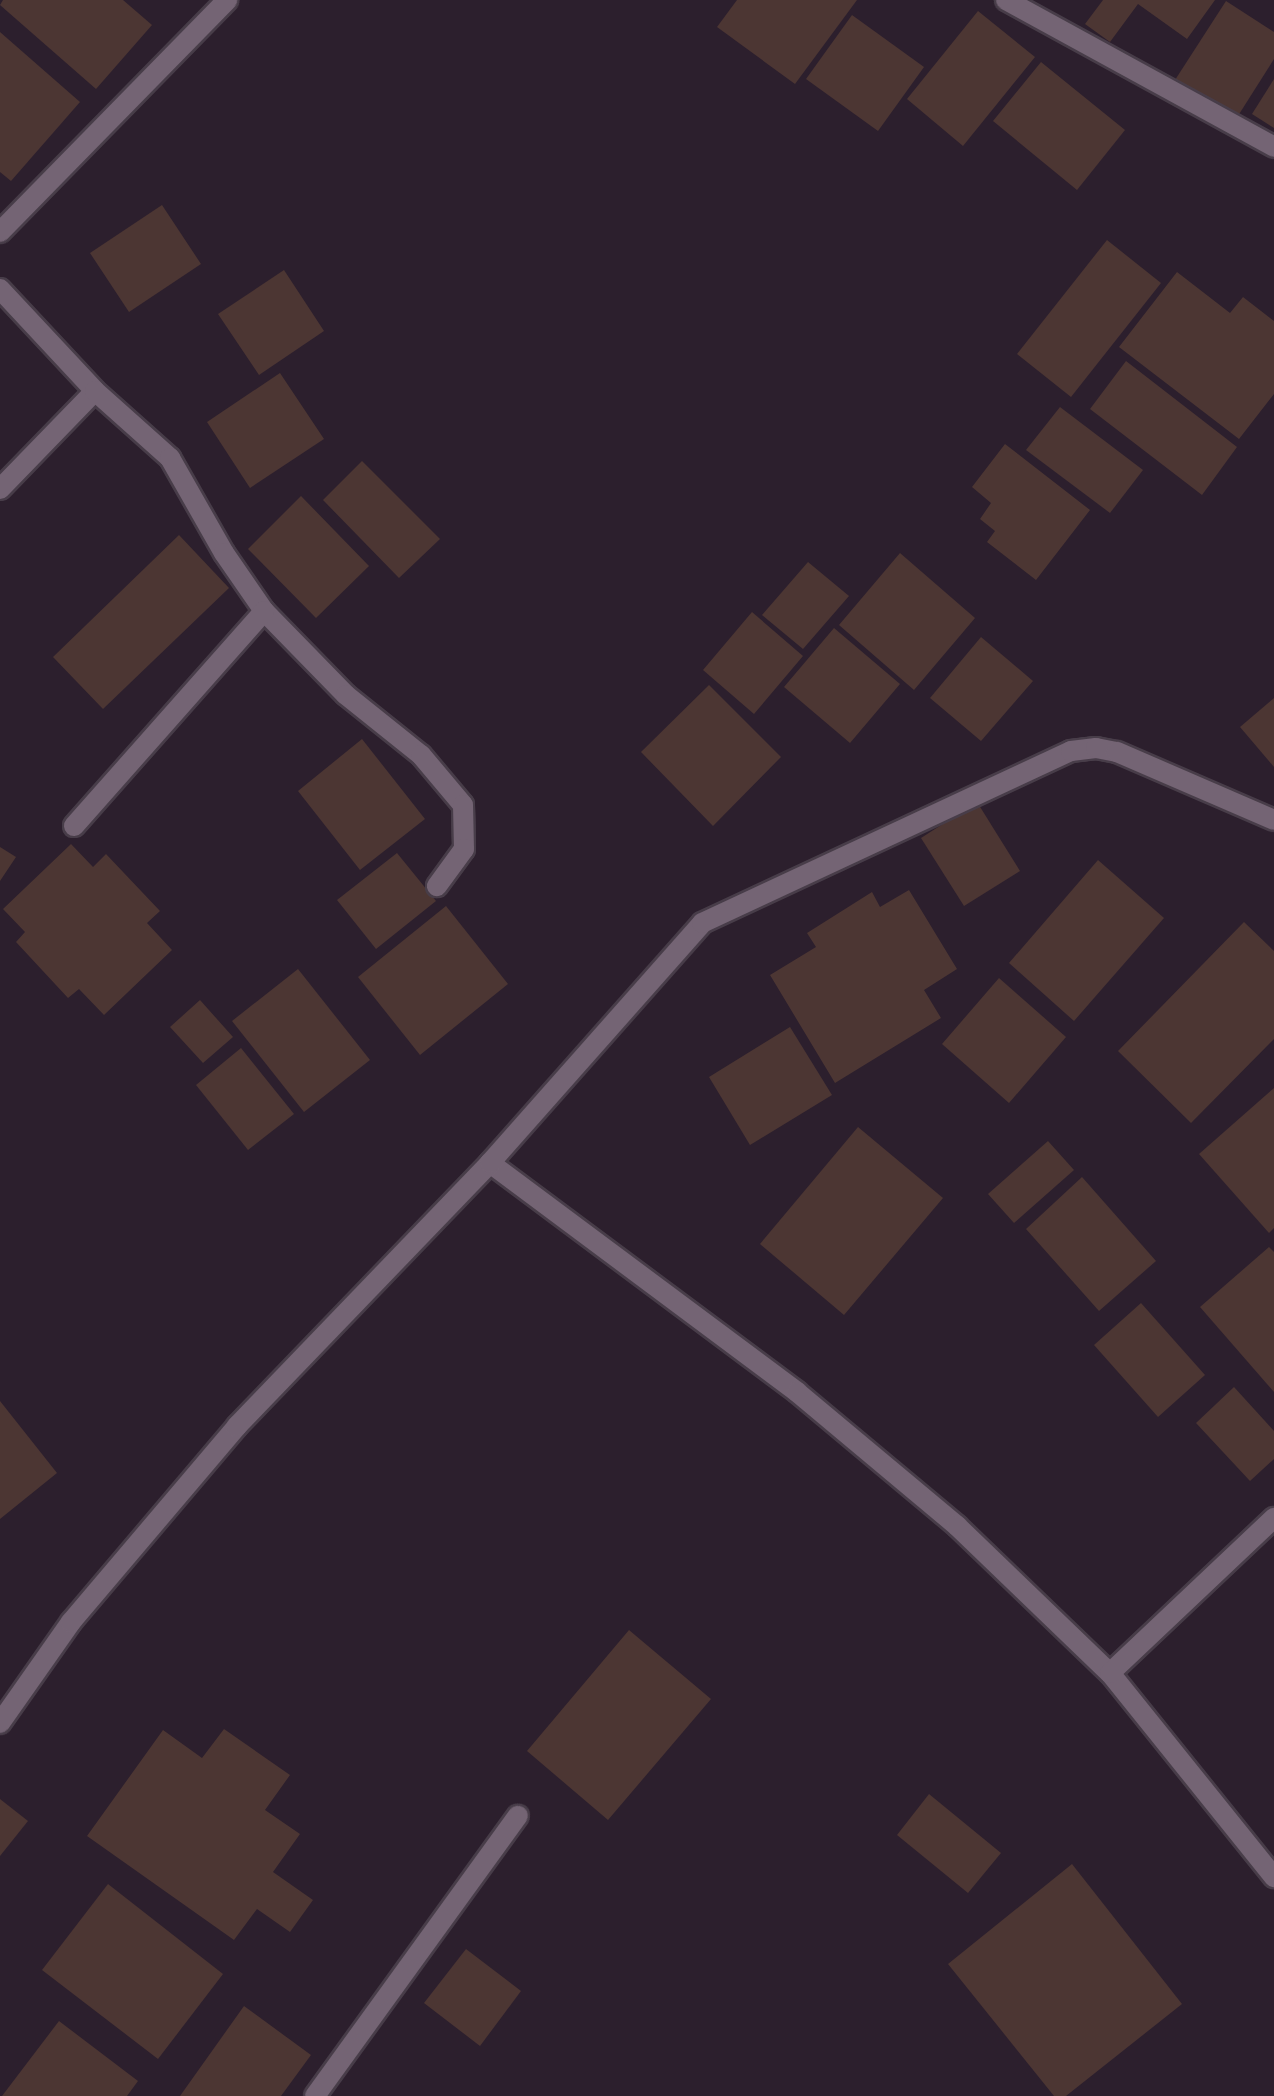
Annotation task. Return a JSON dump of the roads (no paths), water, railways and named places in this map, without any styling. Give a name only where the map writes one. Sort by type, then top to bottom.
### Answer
[{"type":"street","points":[[0,232],[227,0]]},
{"type":"street","points":[[1006,0],[1274,147]]},
{"type":"street","points":[[0,289],[95,391],[170,458],[224,553],[264,611],[346,695],[421,755],[463,805],[464,849],[437,886]]},
{"type":"street","points":[[0,489],[95,391]]},
{"type":"street","points":[[74,826],[264,611]]},
{"type":"street","points":[[0,1723],[71,1622],[237,1426],[490,1163],[702,923],[1071,751],[1096,748],[1117,752],[1274,820]]},
{"type":"street","points":[[490,1163],[664,1289],[797,1392],[957,1526],[1110,1673],[1274,1877]]},
{"type":"street","points":[[1110,1673],[1274,1518]]},
{"type":"street","points":[[315,2096],[518,1816]]}]
